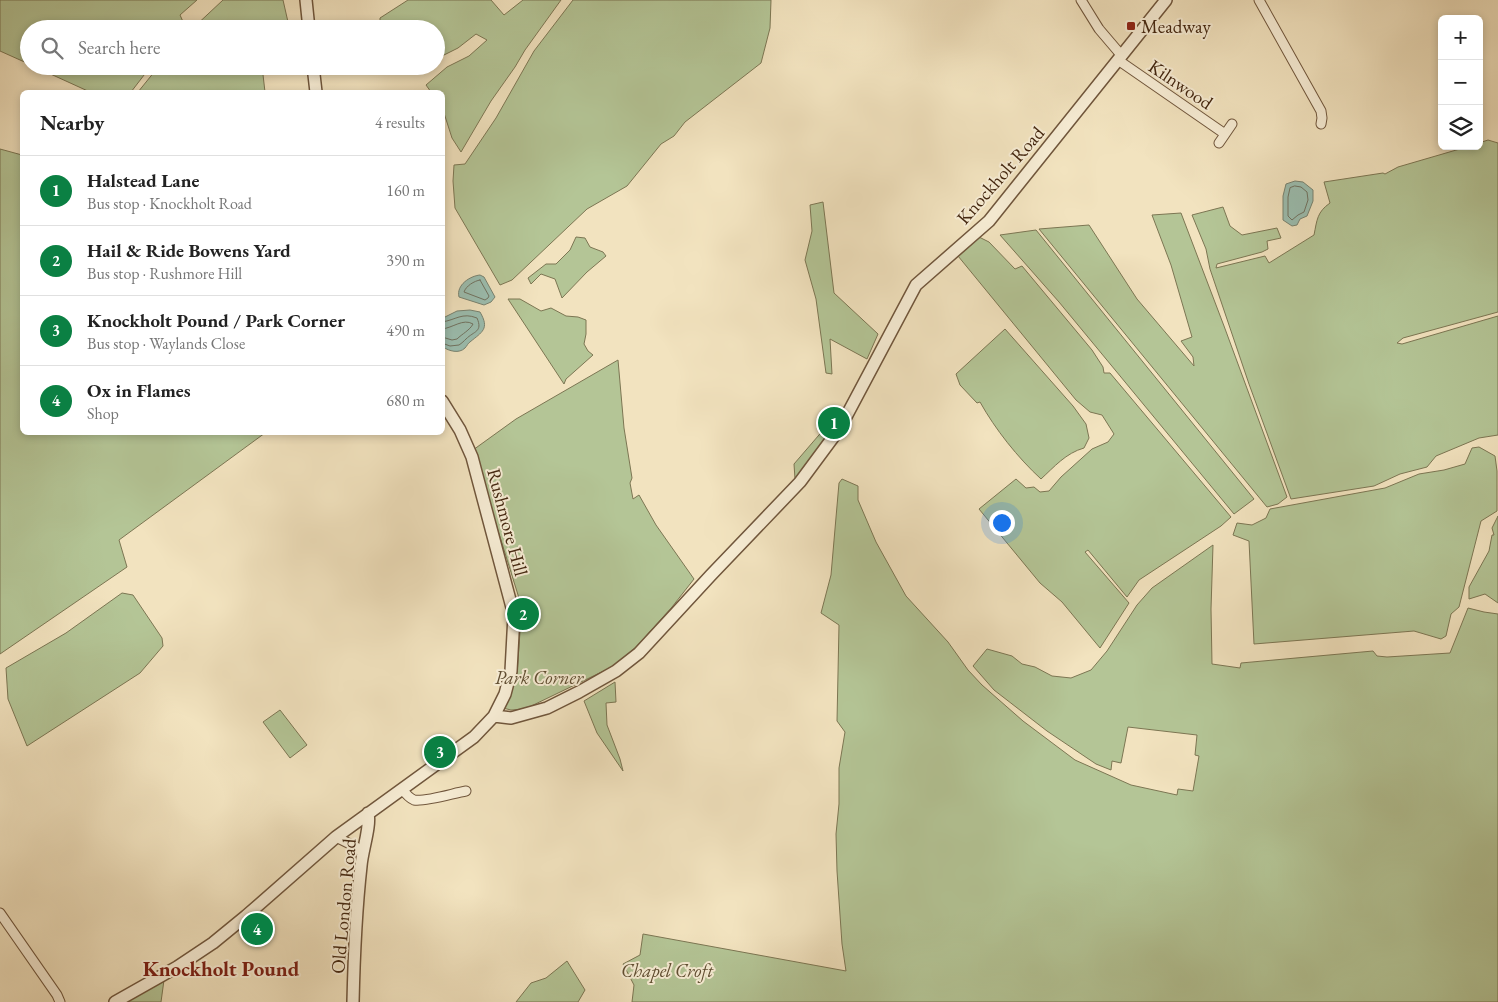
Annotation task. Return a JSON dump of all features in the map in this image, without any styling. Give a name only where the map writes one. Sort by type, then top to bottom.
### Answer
[{"type":"street","points":[[306,0],[308,20]]},
{"type":"street","name":"Kilnwood","points":[[1081,0],[1120,58],[1225,134]]},
{"type":"street","name":"Knockholt Road","points":[[494,716],[511,718],[547,708],[616,671],[639,653],[800,482],[840,428],[916,285],[989,220],[1166,0]]},
{"type":"street","points":[[1259,0],[1322,111],[1321,124]]},
{"type":"street","points":[[314,75],[316,90]]},
{"type":"street","name":"Kilnwood","points":[[1219,143],[1232,124]]},
{"type":"street","name":"Rushmore Hill","points":[[115,1002],[177,967],[213,942],[246,916],[336,837],[474,737],[494,716],[505,694],[511,671],[514,615],[472,457],[460,430],[445,406]]},
{"type":"street","points":[[402,789],[414,800],[430,799],[466,791]]},
{"type":"street","name":"Old London Road","points":[[353,1002],[354,950],[362,852],[369,819],[368,812]]},
{"type":"street","points":[[336,837],[356,846],[362,852]]},
{"type":"street","points":[[0,913],[57,994],[60,1002]]},
{"type":"green space","points":[[0,0],[197,0],[180,15],[182,20],[20,20],[20,60],[0,51]]},
{"type":"green space","points":[[223,0],[283,0],[288,20],[202,20]]},
{"type":"green space","points":[[408,0],[491,0],[504,15],[523,0],[561,0],[491,101],[461,152],[452,138],[445,116],[445,90],[430,90],[426,85],[438,75],[445,75],[445,69],[447,67],[469,56],[487,40],[476,34],[458,48],[445,54],[445,20],[380,20],[380,18]]},
{"type":"green space","points":[[573,0],[771,0],[770,28],[761,63],[685,122],[674,136],[661,144],[627,186],[587,209],[512,280],[500,285],[455,208],[454,165],[465,164],[496,118],[534,51]]},
{"type":"green space","points":[[53,75],[144,75],[133,90],[86,90]]},
{"type":"green space","points":[[152,75],[263,75],[265,90],[140,90]]},
{"type":"green space","points":[[1488,140],[1498,143],[1498,312],[1403,338],[1397,343],[1402,344],[1498,316],[1498,435],[1479,438],[1436,456],[1427,467],[1400,474],[1374,486],[1291,499],[1249,384],[1210,269],[1206,249],[1192,215],[1223,207],[1230,226],[1242,235],[1277,228],[1281,238],[1267,241],[1268,249],[1217,264],[1216,268],[1265,256],[1269,263],[1314,235],[1320,213],[1330,203],[1324,182],[1385,174],[1398,167],[1456,150],[1483,150],[1483,142]]},
{"type":"green space","points":[[0,149],[20,154],[20,435],[262,435],[119,540],[127,567],[0,654]]},
{"type":"green space","points":[[823,202],[834,293],[878,334],[867,359],[830,339],[832,374],[826,373],[816,299],[805,260],[812,231],[810,205]]},
{"type":"green space","points":[[1181,213],[1287,497],[1278,504],[1267,507],[1039,229],[1089,225],[1137,299],[1194,366],[1193,357],[1181,341],[1192,337],[1171,265],[1152,215]]},
{"type":"green space","points":[[1036,230],[1254,499],[1234,514],[1059,302],[1000,235]]},
{"type":"green space","points":[[576,237],[585,238],[590,247],[603,252],[606,256],[587,272],[562,298],[555,279],[541,274],[531,284],[528,278],[546,264],[556,264],[570,250]]},
{"type":"green space","points":[[979,237],[989,242],[1015,269],[1022,266],[1092,350],[1103,367],[1104,373],[1110,373],[1231,517],[1221,526],[1139,580],[1127,597],[1088,550],[1085,552],[1129,603],[1100,648],[1062,602],[1040,583],[979,509],[1016,479],[1026,488],[1034,487],[1040,492],[1049,491],[1061,477],[1092,449],[1108,442],[1114,434],[1102,415],[1090,412],[1076,400],[958,256]]},
{"type":"green space","points":[[508,299],[520,299],[541,311],[551,308],[566,316],[586,320],[584,344],[593,355],[566,379],[564,384]]},
{"type":"green space","points":[[1005,329],[1073,406],[1086,424],[1089,438],[1084,448],[1066,457],[1041,479],[1008,443],[980,402],[977,403],[960,385],[956,374]]},
{"type":"green space","name":"Park Corner","points":[[618,360],[633,499],[639,495],[656,525],[694,579],[636,647],[614,666],[525,709],[511,710],[503,708],[517,675],[523,611],[473,450],[516,419]]},
{"type":"green space","points":[[831,421],[836,428],[795,479],[794,464]]},
{"type":"green space","points":[[1479,447],[1495,456],[1497,511],[1481,521],[1459,607],[1451,614],[1446,636],[1441,639],[1414,631],[1254,644],[1249,541],[1233,535],[1237,523],[1252,525],[1266,518],[1270,509],[1385,488],[1419,474],[1465,464],[1472,448]]},
{"type":"green space","name":"Chapel Croft","points":[[842,479],[858,486],[858,500],[876,542],[906,596],[948,642],[968,670],[982,685],[1023,721],[1075,760],[1131,785],[1177,795],[1178,789],[1193,791],[1199,756],[1195,755],[1197,735],[1128,727],[1121,763],[1112,761],[1111,770],[1096,764],[1047,731],[994,690],[973,666],[987,649],[1012,656],[1022,664],[1035,667],[1052,676],[1071,678],[1091,670],[1107,651],[1137,605],[1152,588],[1213,545],[1212,664],[1240,668],[1241,663],[1373,651],[1377,656],[1387,657],[1450,653],[1468,608],[1498,614],[1498,1002],[632,1002],[634,985],[623,964],[640,955],[643,934],[846,971],[842,944],[836,834],[839,804],[839,768],[845,732],[837,721],[839,625],[821,613],[831,575],[839,483]]},
{"type":"green space","points":[[1498,516],[1498,603],[1485,594],[1469,599],[1469,587],[1489,551],[1492,535],[1494,535],[1492,528]]},
{"type":"green space","points":[[122,593],[133,595],[162,638],[163,646],[140,673],[27,746],[8,699],[6,668],[66,633]]},
{"type":"green space","points":[[615,682],[616,702],[606,703],[607,725],[623,771],[597,733],[584,701]]},
{"type":"green space","points":[[280,710],[307,745],[290,758],[263,722]]},
{"type":"green space","points":[[567,961],[585,990],[578,1002],[516,1002],[531,983],[546,978]]},
{"type":"green space","points":[[164,980],[161,1002],[127,1002]]},
{"type":"water","points":[[1295,181],[1303,182],[1313,190],[1313,201],[1307,216],[1300,219],[1297,225],[1292,226],[1283,220],[1283,196],[1286,184]]},
{"type":"water","points":[[480,275],[484,277],[495,297],[491,302],[484,305],[459,297],[462,285],[472,277]]},
{"type":"water","points":[[470,310],[480,312],[484,326],[481,333],[469,342],[463,350],[454,351],[445,348],[445,317],[457,311]]},
{"type":"place","name":"Meadway","points":[[1131,26]]},
{"type":"place","name":"Halstead Lane","points":[[834,423]]},
{"type":"place","name":"Hail & Ride Bowens Yard","points":[[523,614]]},
{"type":"place","name":"Knockholt Pound / Park Corner","points":[[440,752]]},
{"type":"place","name":"Ox in Flames","points":[[257,929]]},
{"type":"district","name":"Knockholt Pound","points":[[221,969]]}]
